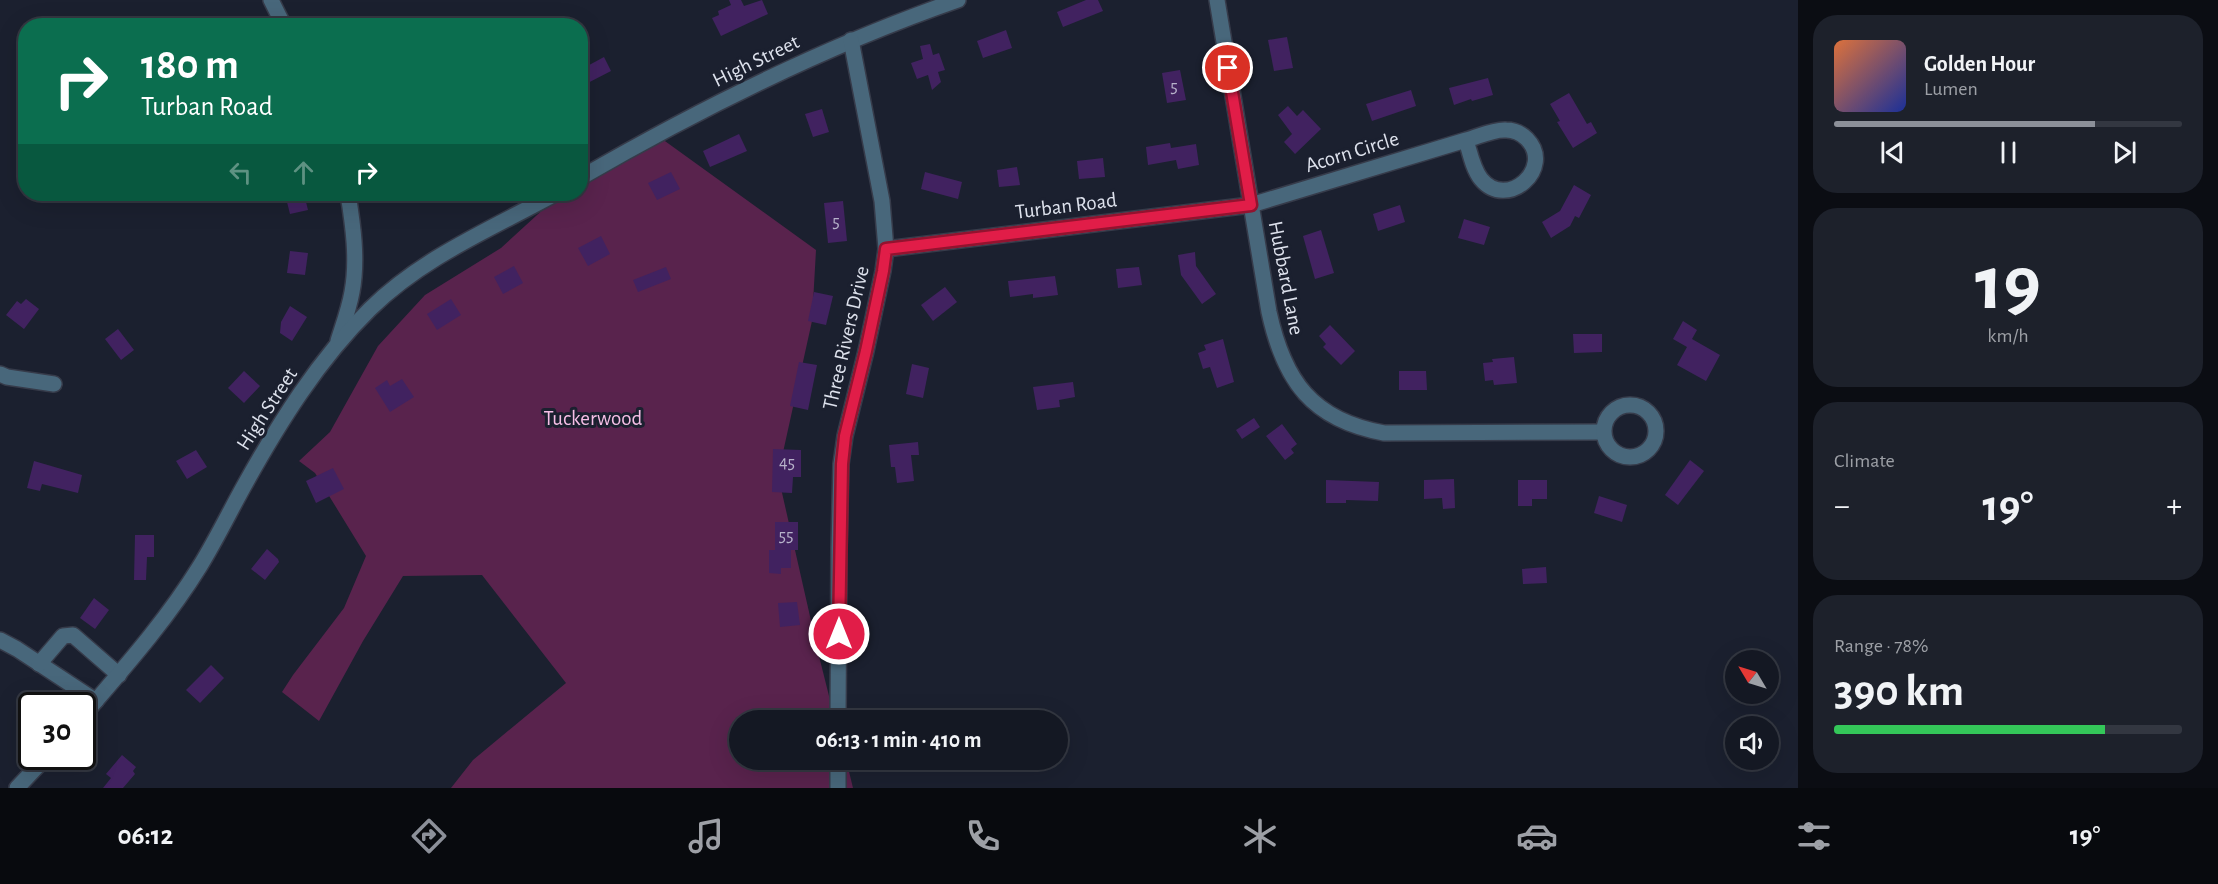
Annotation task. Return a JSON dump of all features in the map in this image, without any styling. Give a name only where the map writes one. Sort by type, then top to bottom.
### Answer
[{"type":"street","points":[[271,0],[280,18]]},
{"type":"street","name":"High Street","points":[[588,174],[720,102],[851,40],[937,3],[958,0]]},
{"type":"street","name":"Hubbard Lane","points":[[1217,0],[1269,312],[1280,351],[1300,390],[1323,411],[1352,426],[1384,433],[1604,432]]},
{"type":"street","name":"Three Rivers Drive","points":[[838,710],[842,464],[845,436],[866,351],[886,249],[882,201],[851,40]]},
{"type":"street","name":"Acorn Circle","points":[[1251,205],[1466,140],[1501,130],[1520,134],[1530,142],[1535,154],[1535,167],[1519,187],[1507,190],[1495,189],[1480,178],[1466,140]]},
{"type":"street","points":[[336,347],[351,299],[354,268],[349,201]]},
{"type":"street","name":"High Street","points":[[96,702],[190,583],[279,425],[336,347],[371,308],[411,275],[469,239],[542,201]]},
{"type":"street","name":"Turban Road","points":[[886,249],[1251,205]]},
{"type":"street","points":[[0,374],[54,384]]},
{"type":"street","points":[[39,664],[63,636],[73,635],[119,675]]},
{"type":"street","points":[[0,640],[81,692]]},
{"type":"street","points":[[17,788],[34,770]]},
{"type":"street","points":[[838,770],[838,788]]},
{"type":"green space","name":"Tuckerwood","points":[[651,131],[816,250],[812,321],[778,475],[832,710],[729,710],[729,770],[849,770],[853,788],[451,788],[473,760],[566,683],[482,575],[403,576],[363,641],[319,721],[282,692],[344,608],[366,556],[315,473],[299,461],[330,432],[378,346],[425,295],[501,248],[552,201],[588,201],[588,172]]},
{"type":"building","points":[[729,0],[741,0],[744,6],[762,0],[768,14],[721,36],[712,18],[719,15],[718,11],[731,5]]},
{"type":"building","points":[[1086,0],[1098,0],[1103,11],[1063,27],[1057,12]]},
{"type":"building","points":[[1006,30],[1012,48],[983,58],[977,41]]},
{"type":"building","points":[[1287,37],[1293,68],[1274,71],[1268,40]]},
{"type":"building","points":[[930,44],[933,55],[939,53],[945,70],[938,72],[941,82],[932,90],[928,75],[917,79],[911,63],[923,59],[920,46]]},
{"type":"building","points":[[604,57],[611,71],[588,83],[588,66]]},
{"type":"building","points":[[1180,70],[1186,100],[1167,103],[1162,73]]},
{"type":"building","points":[[1488,78],[1493,95],[1454,105],[1449,88]]},
{"type":"building","points":[[1411,90],[1416,106],[1372,121],[1366,104]]},
{"type":"building","points":[[1569,93],[1587,124],[1591,122],[1597,133],[1573,148],[1557,122],[1560,121],[1550,104]]},
{"type":"building","points":[[1288,106],[1297,116],[1303,110],[1321,129],[1295,154],[1284,142],[1292,134],[1278,115]]},
{"type":"building","points":[[822,109],[829,132],[813,137],[805,114]]},
{"type":"building","points":[[739,134],[747,151],[710,167],[703,151]]},
{"type":"building","points":[[1170,143],[1171,148],[1196,144],[1199,165],[1178,169],[1176,160],[1148,165],[1146,147]]},
{"type":"building","points":[[1103,158],[1105,177],[1079,179],[1077,161]]},
{"type":"building","points":[[1017,167],[1020,185],[999,187],[997,170]]},
{"type":"building","points":[[671,172],[680,189],[657,200],[648,183]]},
{"type":"building","points":[[925,172],[962,182],[958,199],[921,189]]},
{"type":"building","points":[[1574,185],[1591,195],[1579,218],[1575,216],[1570,226],[1551,238],[1542,222],[1560,211]]},
{"type":"building","points":[[287,201],[306,201],[308,210],[290,214]]},
{"type":"building","points":[[843,201],[847,241],[828,243],[824,203]]},
{"type":"building","points":[[1400,205],[1405,222],[1378,231],[1373,214]]},
{"type":"building","points":[[1464,219],[1490,227],[1484,245],[1458,238]]},
{"type":"building","points":[[1321,230],[1334,273],[1315,279],[1303,236]]},
{"type":"building","points":[[601,236],[610,254],[588,266],[578,248]]},
{"type":"building","points":[[290,251],[308,253],[305,275],[287,273]]},
{"type":"building","points":[[1195,252],[1196,266],[1216,294],[1202,304],[1181,275],[1178,255]]},
{"type":"building","points":[[514,266],[523,283],[503,294],[494,277]]},
{"type":"building","points":[[666,267],[671,279],[638,292],[633,280]]},
{"type":"building","points":[[1139,267],[1142,285],[1118,288],[1116,269]]},
{"type":"building","points":[[1055,276],[1058,295],[1033,298],[1033,294],[1010,297],[1008,281]]},
{"type":"building","points":[[945,287],[957,302],[933,321],[921,305]]},
{"type":"building","points":[[814,292],[833,296],[826,325],[808,321]]},
{"type":"building","points":[[26,299],[39,309],[24,329],[6,315],[17,301],[21,304]]},
{"type":"building","points":[[451,299],[461,315],[437,330],[427,314]]},
{"type":"building","points":[[290,306],[307,317],[292,341],[280,333],[281,322]]},
{"type":"building","points":[[1683,321],[1697,330],[1692,339],[1720,355],[1706,381],[1677,365],[1687,347],[1673,339]]},
{"type":"building","points":[[1330,325],[1355,351],[1341,365],[1323,347],[1326,344],[1319,336]]},
{"type":"building","points":[[118,329],[134,350],[121,360],[105,339]]},
{"type":"building","points":[[1573,334],[1602,334],[1602,352],[1574,353]]},
{"type":"building","points":[[1223,339],[1234,382],[1217,388],[1210,367],[1203,369],[1198,353],[1206,350],[1204,345]]},
{"type":"building","points":[[1514,357],[1517,383],[1494,385],[1493,380],[1485,381],[1483,363],[1493,362],[1492,359]]},
{"type":"building","points":[[799,362],[817,365],[808,410],[790,406]]},
{"type":"building","points":[[912,364],[929,368],[923,398],[906,394]]},
{"type":"building","points":[[244,371],[260,386],[244,403],[228,388]]},
{"type":"building","points":[[1399,371],[1426,371],[1427,390],[1399,390]]},
{"type":"building","points":[[402,379],[414,397],[390,412],[375,388],[387,380],[390,386]]},
{"type":"building","points":[[1073,382],[1075,397],[1059,400],[1060,407],[1037,410],[1033,387]]},
{"type":"building","points":[[1254,418],[1260,427],[1242,439],[1236,430]]},
{"type":"building","points":[[1282,424],[1297,444],[1291,449],[1294,453],[1285,460],[1266,436]]},
{"type":"building","points":[[918,442],[919,455],[911,455],[914,481],[897,483],[895,467],[891,467],[889,445]]},
{"type":"building","points":[[773,449],[801,450],[801,477],[793,477],[792,493],[772,492]]},
{"type":"building","points":[[196,450],[207,467],[187,479],[176,461]]},
{"type":"building","points":[[1690,460],[1704,471],[1678,505],[1665,495]]},
{"type":"building","points":[[34,461],[82,475],[78,493],[42,484],[40,491],[27,488]]},
{"type":"building","points":[[333,468],[344,489],[316,503],[306,481]]},
{"type":"building","points":[[1454,479],[1455,508],[1443,509],[1442,498],[1424,499],[1424,480]]},
{"type":"building","points":[[1326,480],[1379,482],[1378,501],[1346,500],[1346,503],[1326,503]]},
{"type":"building","points":[[1518,480],[1547,480],[1547,499],[1532,499],[1532,506],[1518,506]]},
{"type":"building","points":[[1599,496],[1627,505],[1622,522],[1594,513]]},
{"type":"building","points":[[775,522],[798,522],[798,550],[791,550],[791,568],[781,568],[781,574],[769,573],[769,550],[775,550]]},
{"type":"building","points":[[135,535],[154,535],[154,557],[147,557],[146,580],[134,580]]},
{"type":"building","points":[[267,549],[279,562],[265,580],[251,569]]},
{"type":"building","points":[[1546,567],[1547,583],[1523,584],[1522,569]]},
{"type":"building","points":[[94,598],[109,610],[95,629],[80,618]]},
{"type":"building","points":[[797,602],[800,625],[780,627],[778,603]]},
{"type":"building","points":[[211,665],[224,678],[200,703],[186,690]]},
{"type":"building","points":[[122,755],[136,767],[133,771],[135,774],[123,788],[103,788],[111,778],[106,774]]},
{"type":"route","points":[[839,634],[840,492],[845,436],[866,351],[886,249],[1251,205],[1228,68]]}]
